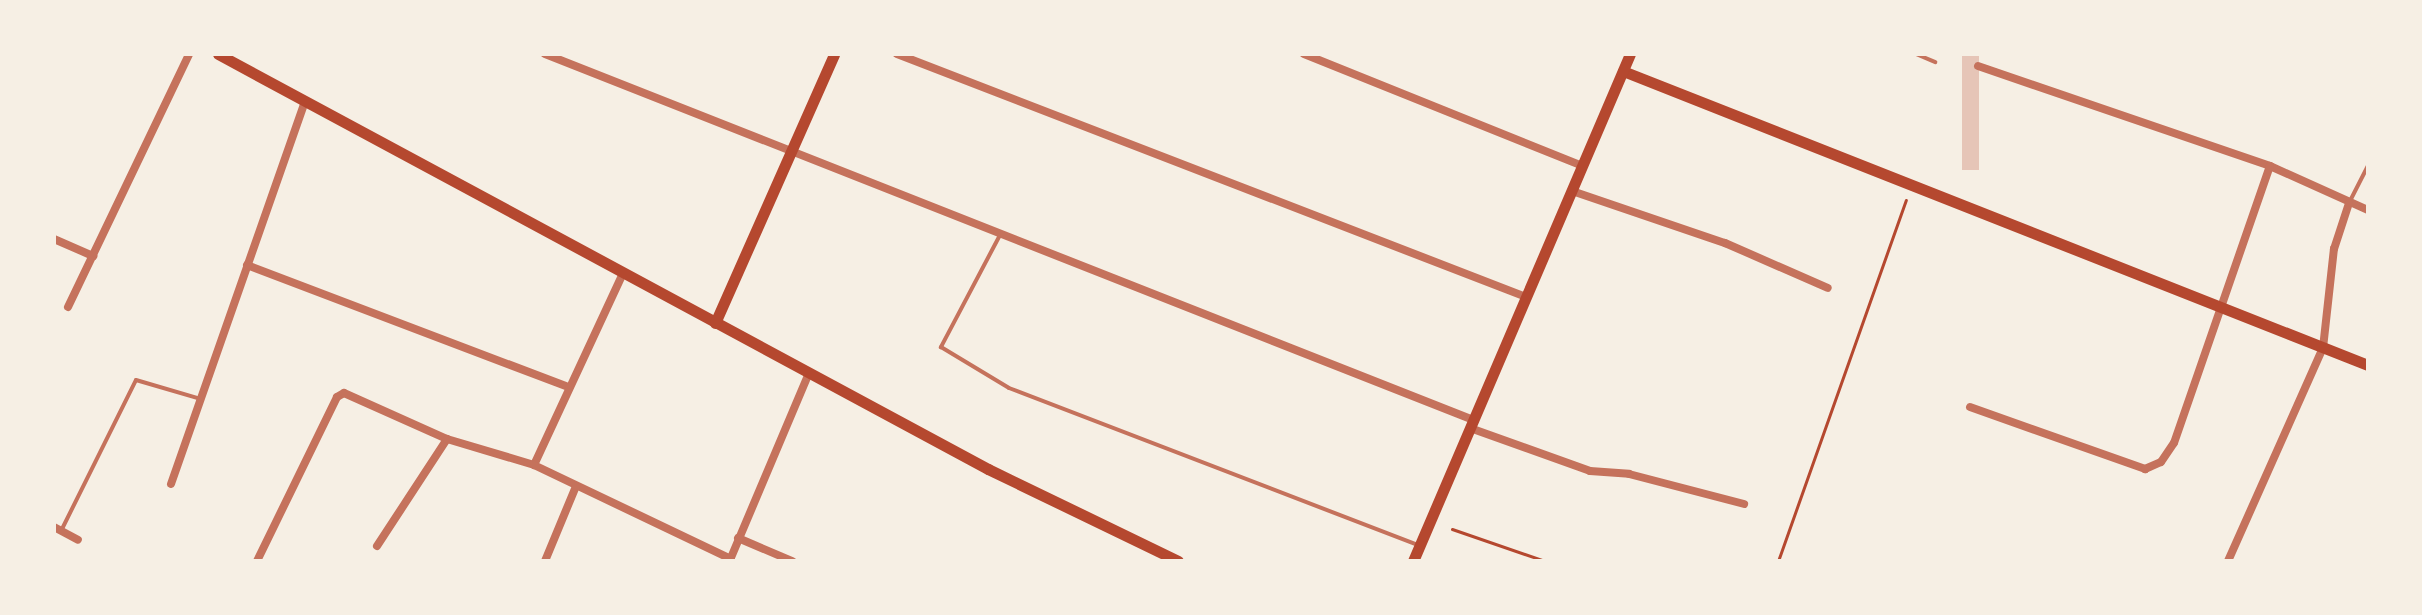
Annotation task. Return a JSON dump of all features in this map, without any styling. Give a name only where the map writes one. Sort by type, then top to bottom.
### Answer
[{"type":"main road","points":[[218,54],[988,469],[1178,561]]},
{"type":"main road","points":[[715,323],[834,54]]},
{"type":"main road","points":[[1413,561],[1630,54]]},
{"type":"main road","points":[[1623,71],[2368,365]]},
{"type":"street","points":[[68,307],[189,54]]},
{"type":"street","points":[[545,54],[1590,471],[1629,474],[1744,504]]},
{"type":"street","points":[[897,54],[1526,297]]},
{"type":"street","points":[[1304,54],[1582,166]]},
{"type":"street","points":[[1978,66],[2270,166],[2368,210]]},
{"type":"street","points":[[171,484],[305,101]]},
{"type":"street","points":[[1970,407],[2145,469],[2161,462],[2174,443],[2270,166]]},
{"type":"street","points":[[1572,191],[1725,243],[1828,288]]},
{"type":"street","points":[[2228,561],[2323,348],[2334,249],[2349,203]]},
{"type":"street","points":[[54,239],[93,256]]},
{"type":"street","points":[[247,265],[566,386]]},
{"type":"street","points":[[534,465],[566,386],[623,273]]},
{"type":"street","points":[[257,561],[337,397],[344,393],[447,439],[534,465],[730,560],[809,373]]},
{"type":"street","points":[[377,546],[447,439]]},
{"type":"street","points":[[545,561],[576,486]]},
{"type":"street","points":[[58,529],[78,540]]},
{"type":"street","points":[[738,538],[792,561]]},
{"type":"lane","points":[[1916,54],[1935,62]]},
{"type":"lane","points":[[2349,203],[2368,166]]},
{"type":"lane","points":[[1000,234],[941,347],[1009,388],[1419,546]]},
{"type":"lane","points":[[58,529],[136,380],[201,399]]},
{"type":"path","points":[[1778,561],[1911,185]]},
{"type":"path","points":[[1452,529],[1545,561]]},
{"type":"building","points":[[1962,54],[1979,54],[1979,170],[1962,170]]}]
